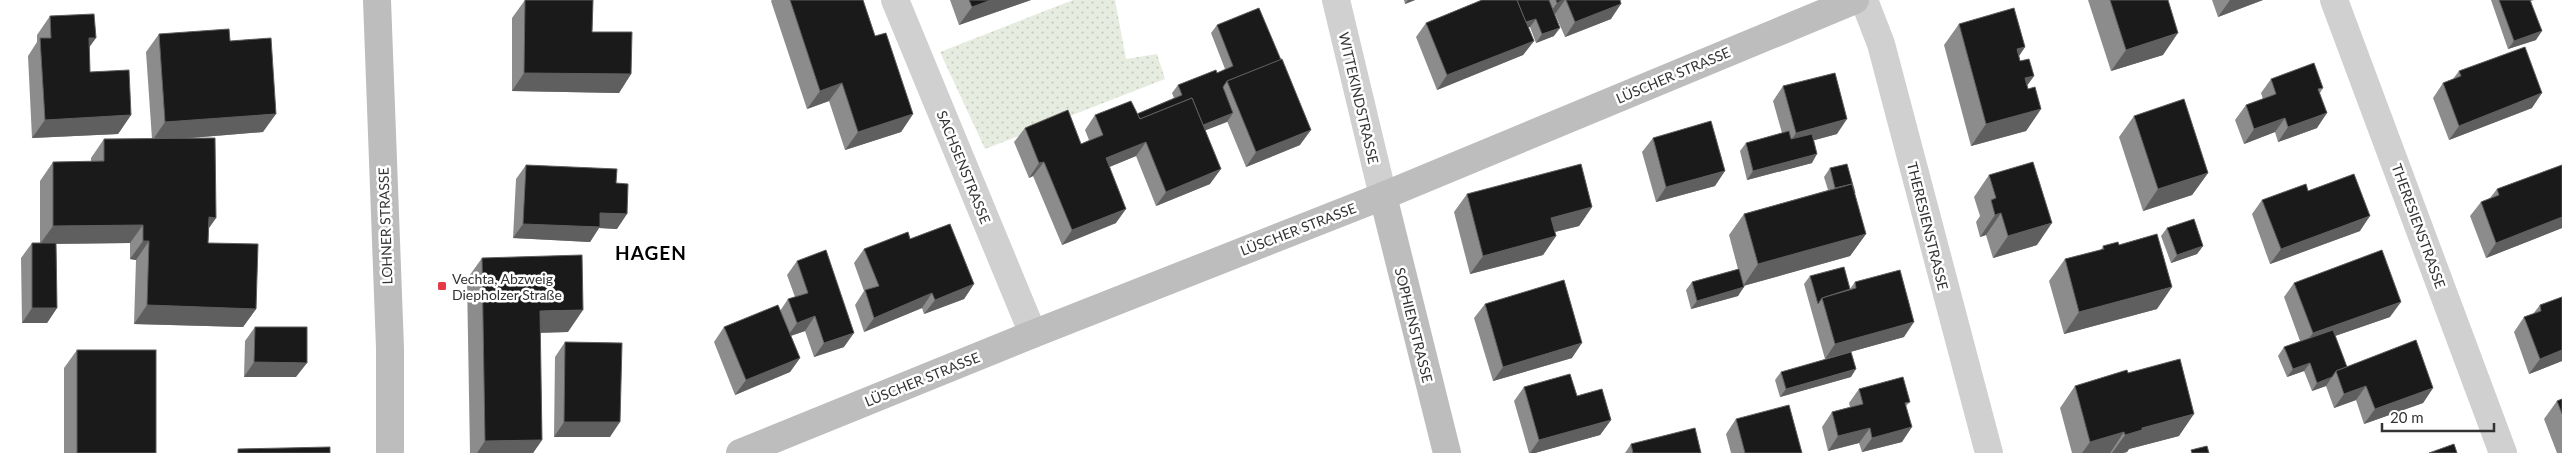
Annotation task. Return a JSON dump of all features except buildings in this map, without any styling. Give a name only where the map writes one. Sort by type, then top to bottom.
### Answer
[{"type":"street","name":"LOHNER STRASSE","points":[[377,0],[390,348],[390,453]]},
{"type":"street","name":"SACHSENSTRASSE","points":[[895,0],[1033,334]]},
{"type":"street","name":"WITTEKINDSTRASSE","points":[[1336,0],[1383,196]]},
{"type":"street","name":"LÜSCHER STRASSE","points":[[740,453],[1033,334],[1383,196],[1855,0]]},
{"type":"street","name":"THERESIENSTRASSE","points":[[1864,0],[1881,44],[1989,453]]},
{"type":"street","name":"THERESIENSTRASSE","points":[[2334,0],[2503,453]]},
{"type":"street","name":"SOPHIENSTRASSE","points":[[1383,196],[1448,453]]},
{"type":"shaded area","points":[[1073,0],[1115,0],[1126,59],[1157,54],[1165,79],[985,149],[940,52]]},
{"type":"place","name":"Vechta, Abzweig Diepholzer Straße","points":[[442,286]]},
{"type":"district","name":"HAGEN","points":[[651,252]]}]
